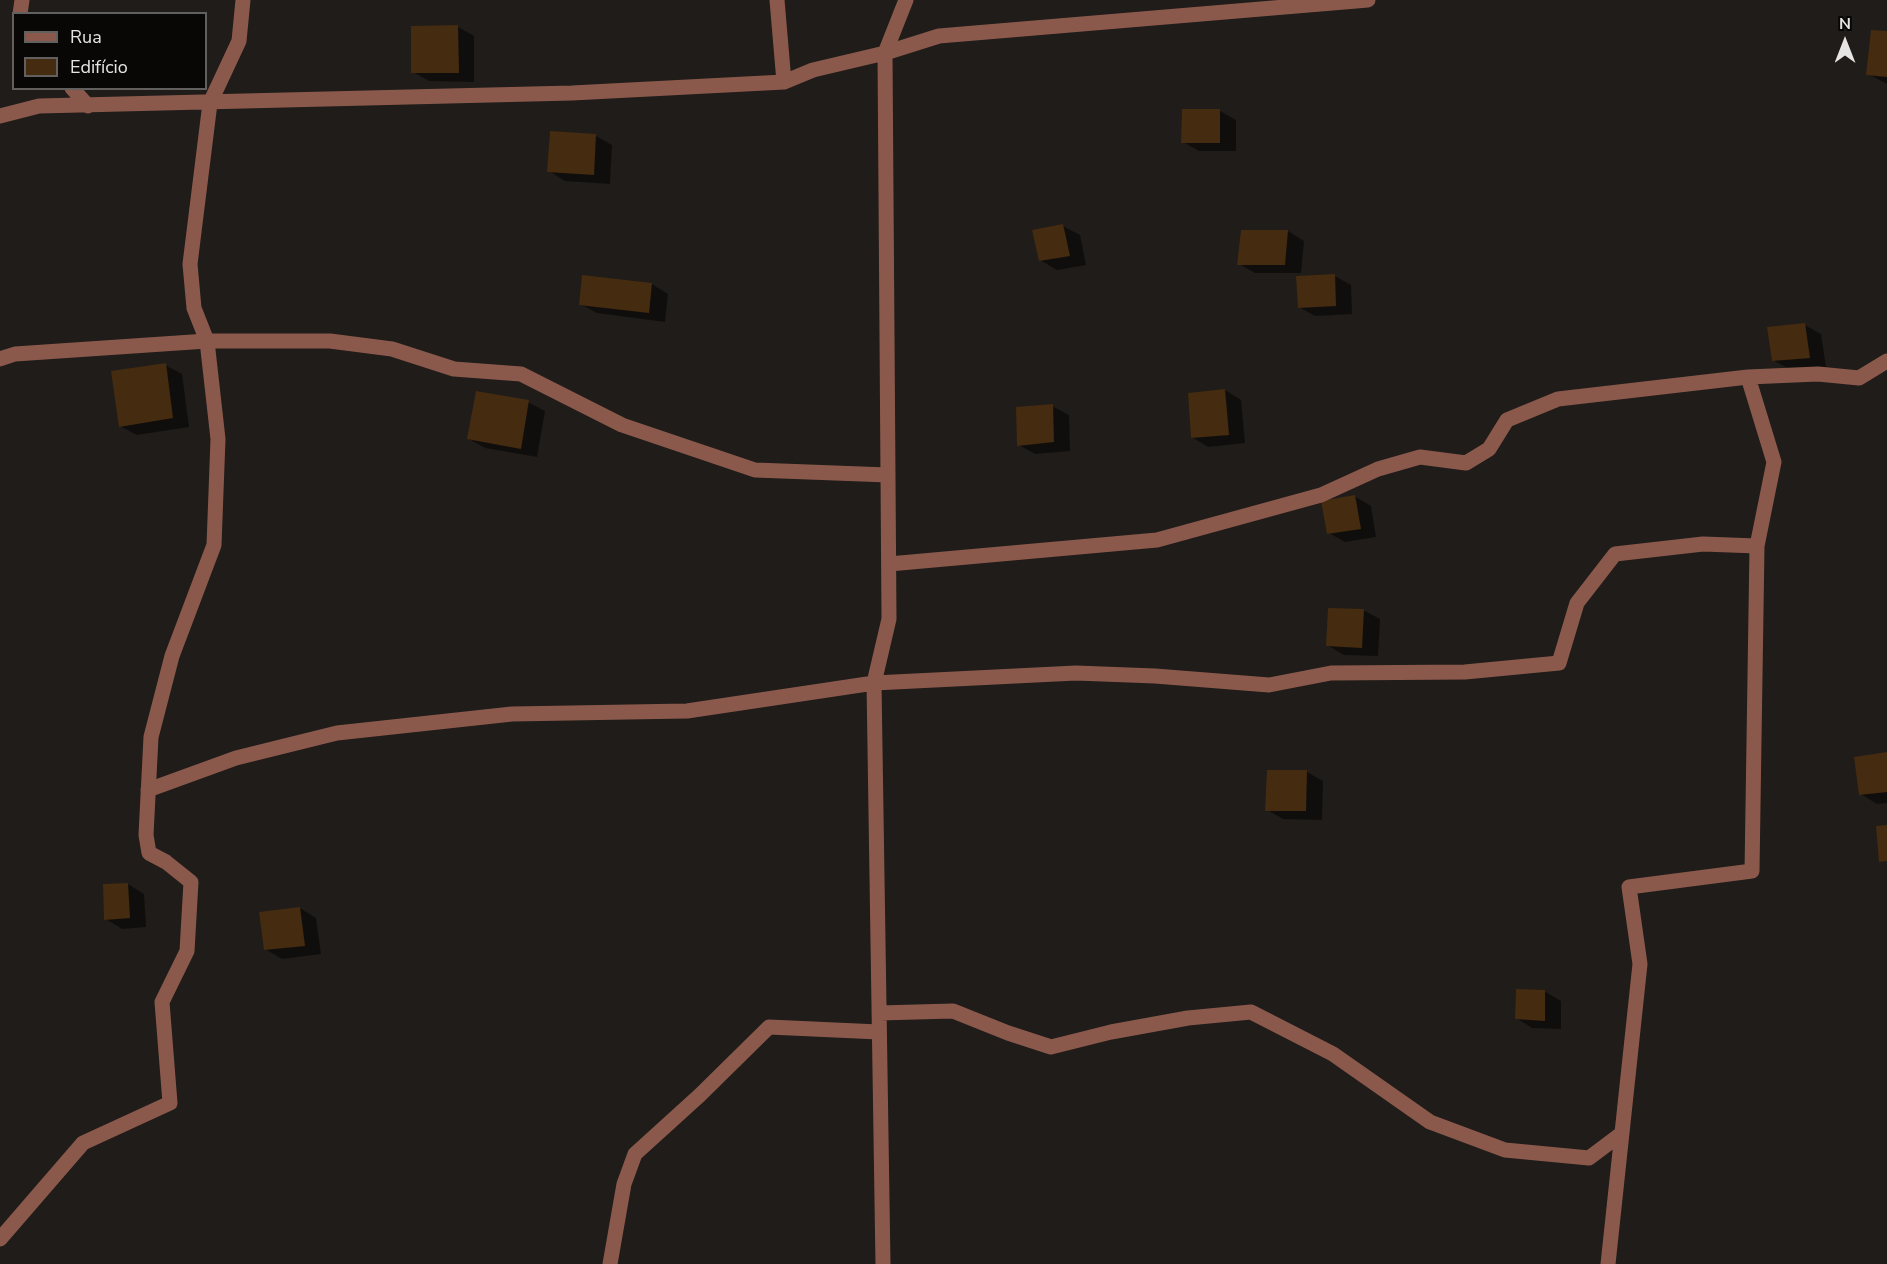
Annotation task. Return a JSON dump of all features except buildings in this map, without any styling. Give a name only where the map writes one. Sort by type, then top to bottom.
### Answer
[{"type":"street","points":[[0,1239],[83,1143],[170,1103],[162,1002],[187,951],[191,882],[166,862],[150,853],[146,835],[151,736],[172,656],[214,545],[218,439],[207,341],[194,308],[190,264],[210,103],[239,41],[243,0]]},
{"type":"street","points":[[777,0],[784,82]]},
{"type":"street","points":[[883,1264],[873,683],[889,619],[885,53],[906,0]]},
{"type":"street","points":[[0,116],[39,106],[572,93],[784,82],[813,70],[885,53],[939,36],[1368,0]]},
{"type":"street","points":[[74,90],[88,106]]},
{"type":"street","points":[[0,359],[15,354],[207,341],[330,341],[392,349],[454,369],[521,374],[622,425],[755,470],[888,476]]},
{"type":"street","points":[[889,564],[1157,540],[1321,495],[1378,469],[1420,457],[1466,463],[1489,449],[1508,420],[1558,399],[1748,377],[1818,374],[1859,378],[1887,361]]},
{"type":"street","points":[[1608,1264],[1640,964],[1629,887],[1752,871],[1757,546],[1774,462],[1748,377]]},
{"type":"street","points":[[148,790],[236,758],[337,734],[512,714],[687,711],[873,683],[1076,673],[1155,676],[1269,685],[1331,673],[1465,672],[1559,663],[1577,603],[1615,554],[1703,544],[1757,546]]},
{"type":"street","points":[[879,1013],[953,1011],[1051,1047],[1111,1032],[1188,1018],[1251,1012],[1333,1054],[1430,1122],[1505,1150],[1589,1158],[1621,1134]]},
{"type":"street","points":[[610,1264],[624,1184],[635,1154],[700,1095],[769,1027],[879,1032]]}]
